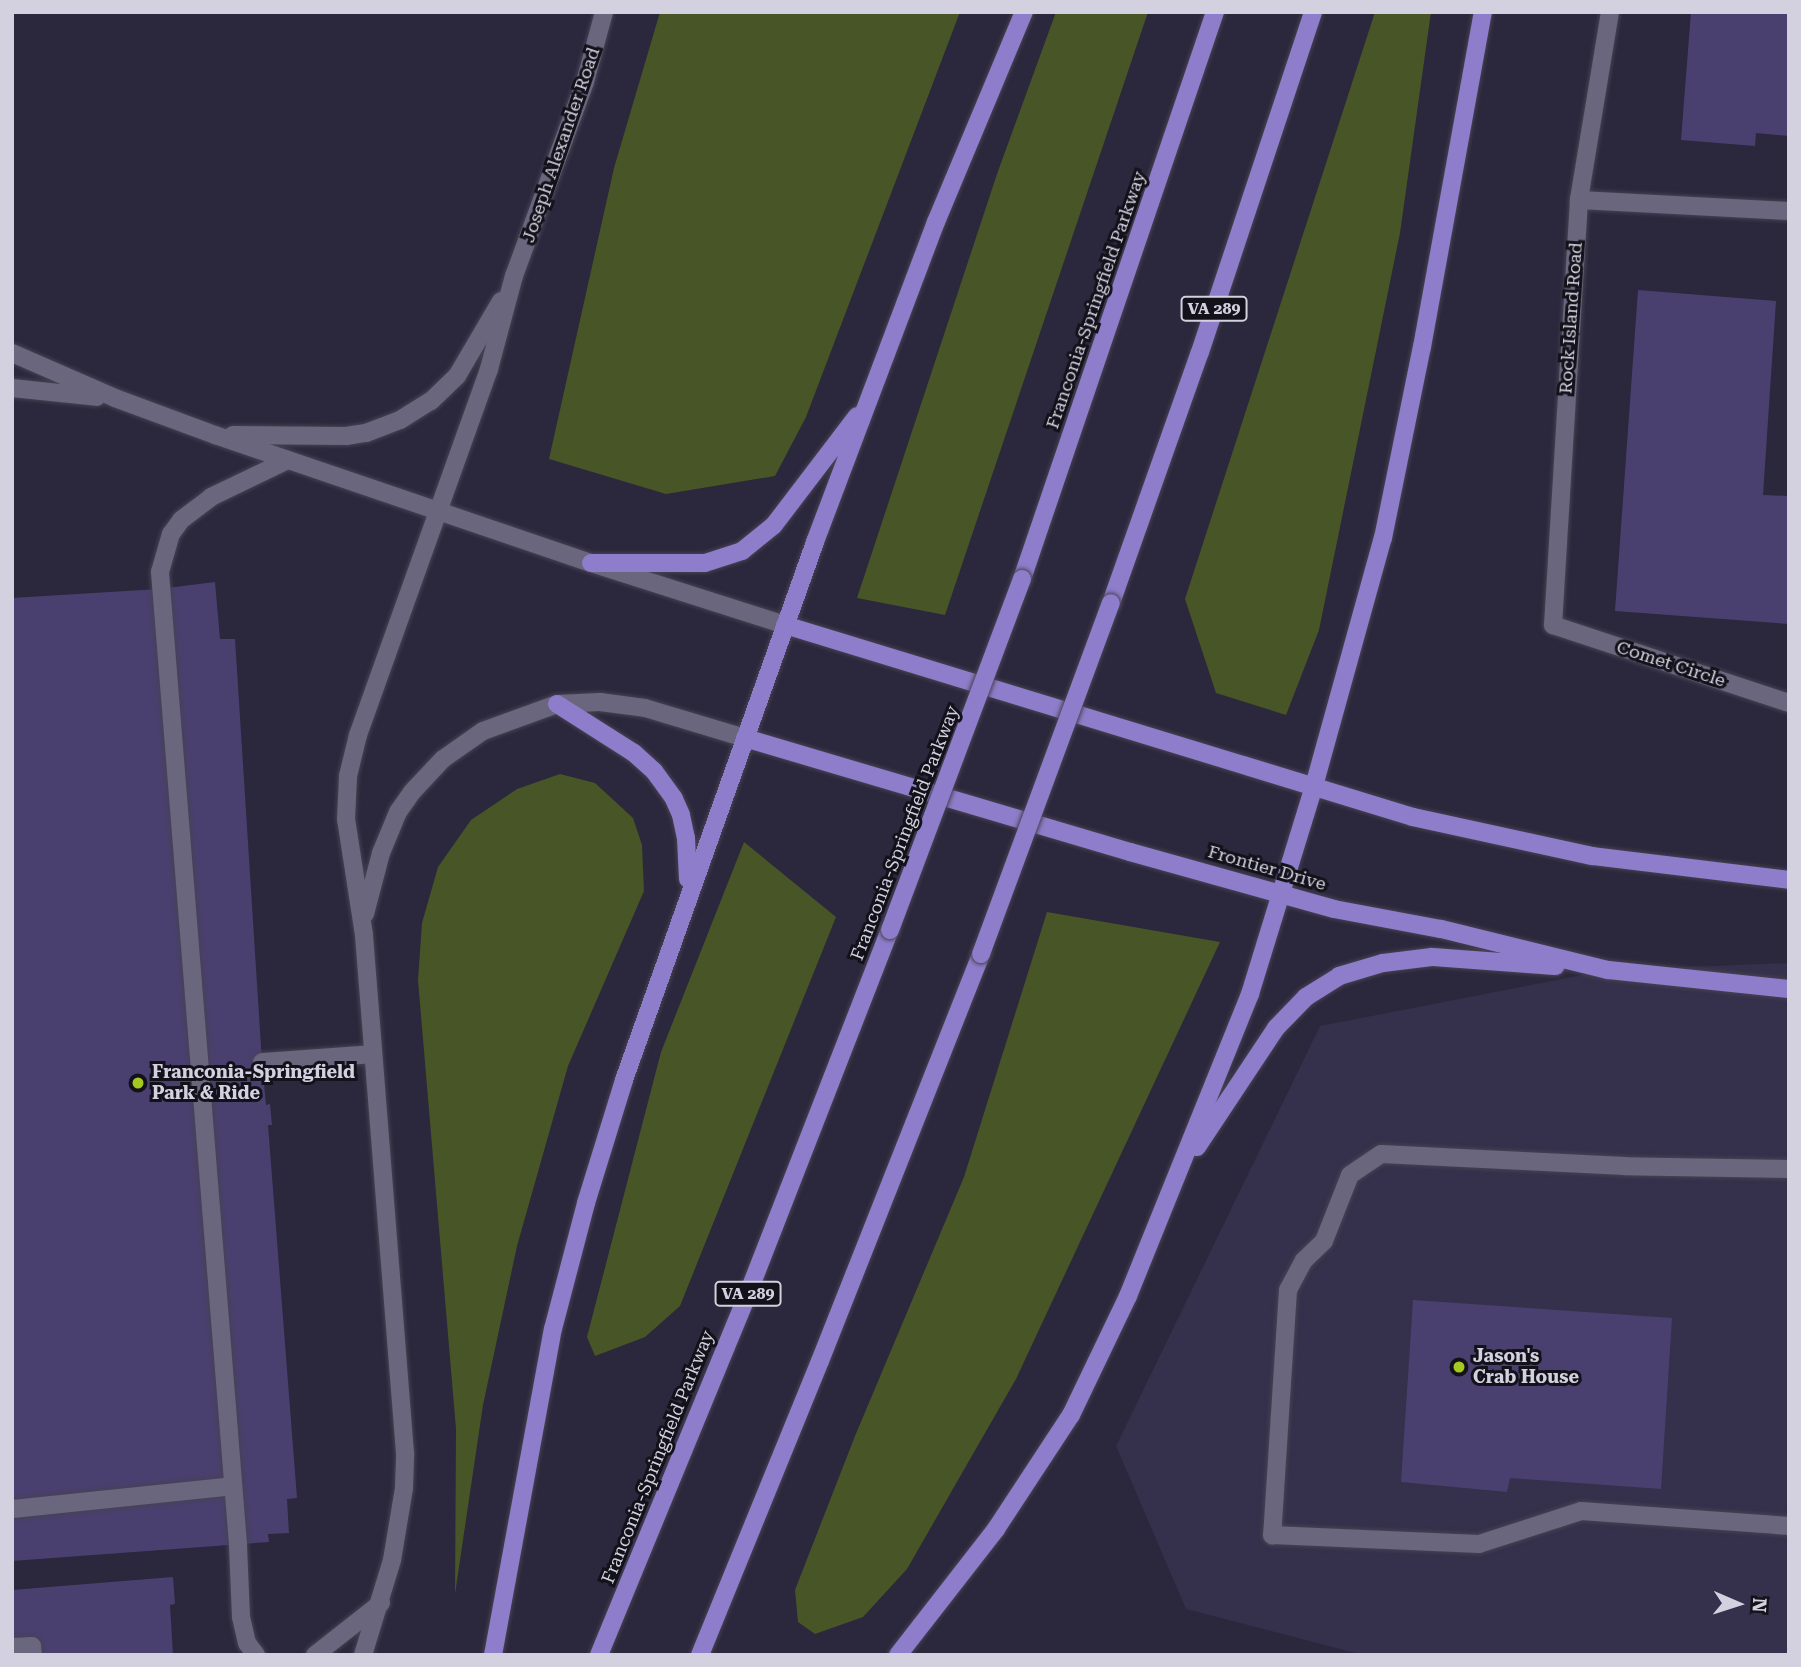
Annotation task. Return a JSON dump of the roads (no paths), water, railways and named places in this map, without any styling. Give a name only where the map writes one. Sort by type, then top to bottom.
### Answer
[{"type":"main road","points":[[493,1655],[540,1394],[565,1281],[624,1080],[785,625],[961,160],[1024,12]]},
{"type":"main road","name":"Franconia-Springfield Parkway","points":[[599,1655],[744,1304],[891,930],[1022,579],[1215,12]]},
{"type":"main road","name":"VA 289","points":[[699,1655],[820,1361],[981,954],[1191,378],[1313,12]]},
{"type":"main road","points":[[898,1655],[996,1529],[1071,1415],[1101,1356],[1178,1176],[1250,994],[1314,786],[1383,537],[1422,347],[1483,12]]},
{"type":"main road","points":[[591,563],[694,564],[742,551],[774,525],[870,400]]},
{"type":"main road","points":[[785,625],[1413,817],[1516,841],[1628,861],[1789,880]]},
{"type":"main road","points":[[557,704],[634,753],[654,771],[674,799],[686,838],[687,897]]},
{"type":"main road","name":"Frontier Drive","points":[[744,738],[1116,849],[1334,909],[1441,929],[1608,970],[1789,989]]},
{"type":"main road","points":[[1178,1176],[1276,1028],[1306,997],[1339,976],[1383,963],[1433,957],[1608,970]]},
{"type":"street","name":"Joseph Alexander Road","points":[[364,935],[346,819],[348,776],[358,735],[489,369],[514,276],[585,82],[604,12]]},
{"type":"street","name":"Rock Island Road","points":[[1553,625],[1579,200],[1610,12]]},
{"type":"street","points":[[1579,200],[1789,211]]},
{"type":"street","name":"Joseph Alexander Road","points":[[215,435],[346,436],[366,433],[400,420],[431,401],[457,376],[514,276]]},
{"type":"street","points":[[12,353],[115,398],[215,435],[591,563],[785,625]]},
{"type":"street","points":[[12,388],[115,398]]},
{"type":"street","points":[[256,1655],[247,1643],[242,1625],[160,572],[171,534],[181,520],[211,497],[288,460]]},
{"type":"street","name":"Comet Circle","points":[[1553,625],[1789,702]]},
{"type":"street","points":[[363,1655],[382,1603],[400,1519],[405,1453],[364,935],[366,910],[381,853],[398,812],[425,776],[462,744],[483,731],[557,704],[622,704],[744,738]]},
{"type":"street","points":[[262,1062],[373,1054]]},
{"type":"street","points":[[1789,1169],[1625,1166],[1381,1154],[1350,1175],[1324,1241],[1304,1259],[1288,1290],[1272,1535],[1479,1544],[1581,1511],[1694,1517],[1789,1526]]},
{"type":"street","points":[[12,1509],[233,1486]]},
{"type":"street","points":[[316,1655],[382,1603]]},
{"type":"street","points":[[12,1647],[32,1646],[33,1655]]},
{"type":"place","name":"Franconia-Springfield Park & Ride","points":[[138,1083]]},
{"type":"place","name":"Jason's Crab House","points":[[1459,1367]]}]
